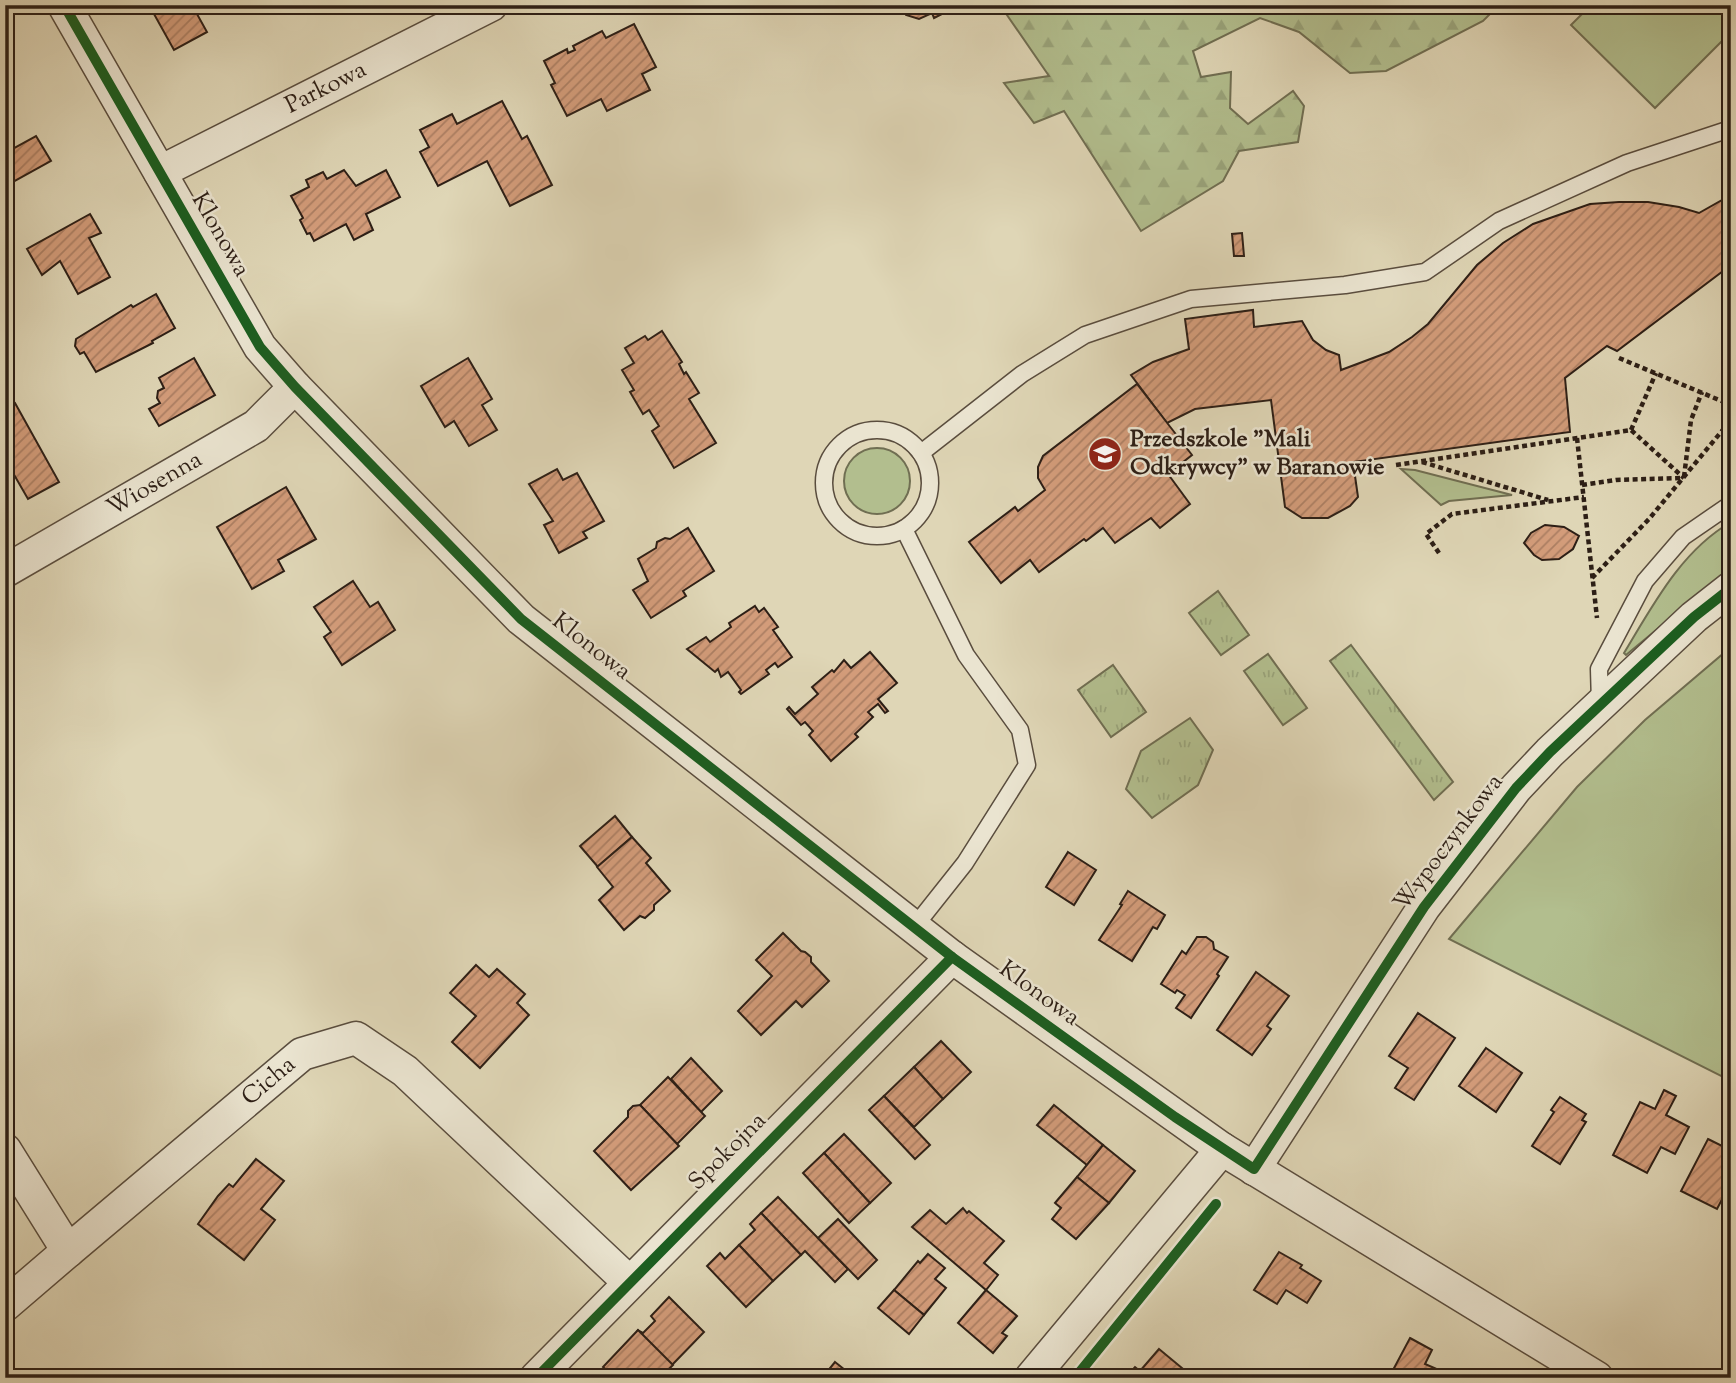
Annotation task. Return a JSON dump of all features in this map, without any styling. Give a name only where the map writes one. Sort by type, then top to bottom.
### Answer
[{"type":"street","name":"Klonowa","points":[[64,5],[260,347],[295,387],[521,619],[952,957],[1222,1149],[1597,1378]]},
{"type":"street","name":"Parkowa","points":[[160,172],[491,5]]},
{"type":"street","name":"Wiosenna","points":[[5,571],[256,426],[295,387]]},
{"type":"street","name":"Wypoczynkowa","points":[[1254,1170],[1424,907],[1517,788],[1550,752],[1694,617],[1731,588]]},
{"type":"street","name":"Spokojna","points":[[536,1378],[952,957]]},
{"type":"street","name":"Cicha","points":[[68,1251],[302,1054],[356,1038],[405,1071],[629,1282]]},
{"type":"street","points":[[1031,1378],[1222,1149]]},
{"type":"street","points":[[5,1150],[68,1251],[5,1305]]},
{"type":"lane","points":[[921,453],[1022,374],[1085,335],[1191,299],[1345,285],[1424,272],[1499,221],[1627,163],[1730,130]]},
{"type":"lane","points":[[876,430],[893,432],[909,440],[921,453],[928,469],[930,486],[927,503],[918,518],[904,529],[888,535],[871,536],[847,526],[830,507],[825,490],[825,472],[831,456],[843,443],[858,433],[876,430]]},
{"type":"lane","points":[[1601,704],[1599,669],[1645,581],[1682,537],[1731,504]]},
{"type":"lane","points":[[904,529],[966,655],[1020,730],[1027,765],[965,863],[915,926]]},
{"type":"path","points":[[1619,358],[1731,405]]},
{"type":"path","points":[[1631,430],[1656,373]]},
{"type":"path","points":[[1684,478],[1691,420],[1702,392]]},
{"type":"path","points":[[1592,578],[1649,519],[1731,420]]},
{"type":"path","points":[[1722,431],[1731,429]]},
{"type":"path","points":[[1396,465],[1631,430]]},
{"type":"path","points":[[1631,430],[1684,478]]},
{"type":"path","points":[[1577,438],[1599,627]]},
{"type":"path","points":[[1418,461],[1550,501]]},
{"type":"path","points":[[1582,485],[1616,480],[1684,478]]},
{"type":"path","points":[[1439,553],[1426,534],[1452,514],[1584,497]]},
{"type":"green space","points":[[1025,5],[1499,5],[1483,21],[1386,71],[1350,73],[1299,32],[1260,18],[1193,51],[1201,77],[1231,72],[1230,108],[1248,124],[1293,91],[1304,106],[1298,142],[1239,151],[1223,181],[1141,231],[1064,111],[1034,123],[1004,83],[1049,76],[1007,15]]},
{"type":"green space","points":[[1591,5],[1731,5],[1731,32],[1655,108],[1571,25]]},
{"type":"green space","points":[[877,448],[890,450],[905,463],[910,481],[908,494],[895,509],[877,514],[864,512],[849,499],[844,481],[846,468],[859,453]]},
{"type":"green space","points":[[1401,469],[1415,470],[1512,495],[1449,501],[1441,505]]},
{"type":"green space","points":[[1731,522],[1731,568],[1626,655],[1624,653],[1670,580],[1697,548]]},
{"type":"green space","points":[[1218,591],[1249,635],[1221,655],[1189,613]]},
{"type":"green space","points":[[1351,645],[1453,782],[1434,800],[1330,661]]},
{"type":"green space","points":[[1731,647],[1731,1081],[1449,939],[1577,787],[1645,720]]},
{"type":"green space","points":[[1268,654],[1307,708],[1283,725],[1244,671]]},
{"type":"green space","points":[[1113,665],[1146,712],[1111,737],[1078,690]]},
{"type":"green space","points":[[1190,718],[1213,750],[1198,785],[1152,818],[1126,789],[1141,751]]},
{"type":"building","points":[[149,5],[192,5],[207,32],[174,50]]},
{"type":"building","points":[[901,5],[952,5],[934,18],[932,13],[919,19],[906,15]]},
{"type":"building","points":[[634,24],[656,67],[642,74],[650,90],[607,111],[601,99],[567,116],[551,85],[555,83],[544,61],[567,49],[568,53],[575,50],[573,46],[602,31],[606,38]]},
{"type":"building","points":[[502,101],[522,139],[527,136],[552,185],[510,206],[487,161],[438,186],[420,152],[429,147],[420,130],[452,114],[457,124]]},
{"type":"building","points":[[36,136],[51,161],[13,182],[5,169],[5,153]]},
{"type":"building","points":[[344,170],[356,186],[386,170],[400,197],[366,214],[373,230],[354,240],[346,224],[314,241],[310,233],[307,234],[300,220],[303,218],[291,196],[309,187],[306,180],[323,172],[327,179]]},
{"type":"building","points":[[1731,195],[1731,265],[1617,351],[1607,346],[1565,378],[1570,432],[1353,462],[1358,497],[1350,506],[1328,518],[1302,518],[1285,507],[1271,400],[1195,409],[1167,423],[1131,375],[1153,362],[1189,349],[1185,319],[1253,310],[1254,327],[1302,321],[1313,340],[1326,350],[1339,355],[1341,370],[1389,352],[1412,337],[1428,324],[1477,265],[1503,243],[1533,224],[1590,204],[1619,202],[1648,202],[1699,213]]},
{"type":"building","points":[[90,214],[101,233],[89,238],[110,277],[78,294],[60,261],[42,275],[27,249]]},
{"type":"building","points":[[1242,233],[1244,256],[1234,256],[1232,234]]},
{"type":"building","points":[[156,294],[175,328],[152,341],[153,343],[96,372],[84,352],[80,354],[75,346],[76,339],[131,305],[133,307]]},
{"type":"building","points":[[662,331],[682,362],[679,364],[684,374],[686,372],[699,393],[689,399],[716,443],[674,468],[652,431],[659,426],[649,410],[643,414],[630,392],[634,390],[622,370],[634,363],[625,348],[645,336],[648,340]]},
{"type":"building","points":[[194,358],[215,395],[159,426],[149,409],[160,403],[157,398],[158,391],[164,388],[159,378]]},
{"type":"building","points":[[468,358],[492,399],[482,405],[497,430],[469,446],[454,421],[445,427],[421,386]]},
{"type":"building","points":[[1137,384],[1192,455],[1168,474],[1190,504],[1160,528],[1151,518],[1115,543],[1103,528],[1039,572],[1030,560],[1001,583],[969,542],[1015,507],[1018,511],[1045,490],[1038,478],[1038,467],[1043,456]]},
{"type":"building","points":[[15,403],[59,482],[28,499],[5,459],[5,408]]},
{"type":"building","points":[[557,469],[563,480],[577,473],[604,521],[583,532],[587,538],[559,553],[544,525],[553,521],[529,484]]},
{"type":"building","points":[[286,487],[316,539],[278,560],[284,571],[252,589],[217,527]]},
{"type":"building","points":[[1545,525],[1564,527],[1579,536],[1573,549],[1559,559],[1542,560],[1534,555],[1524,543],[1531,533]]},
{"type":"building","points":[[688,528],[714,571],[683,591],[686,596],[651,618],[633,590],[648,581],[638,559],[656,548],[657,542],[670,539]]},
{"type":"building","points":[[353,581],[370,607],[378,602],[395,630],[342,665],[324,637],[331,632],[314,607]]},
{"type":"building","points":[[755,606],[759,612],[764,608],[778,627],[773,630],[792,657],[778,667],[775,663],[766,670],[769,674],[741,694],[728,672],[721,677],[718,669],[715,672],[687,649],[706,637],[710,642],[731,627],[729,623]]},
{"type":"building","points":[[870,652],[897,683],[878,699],[888,711],[885,713],[878,704],[868,712],[873,717],[855,734],[858,737],[831,761],[809,735],[813,731],[805,722],[801,725],[787,709],[789,707],[795,714],[818,694],[812,687],[832,670],[834,672],[844,660],[851,668]]},
{"type":"building","points":[[615,816],[632,837],[598,867],[580,846]]},
{"type":"building","points":[[632,837],[651,858],[646,863],[670,891],[654,905],[654,910],[645,918],[640,916],[624,930],[599,900],[613,887],[597,867]]},
{"type":"building","points":[[1068,852],[1096,870],[1074,905],[1046,887]]},
{"type":"building","points":[[1128,891],[1165,915],[1157,929],[1153,927],[1132,961],[1099,940]]},
{"type":"building","points":[[783,933],[811,957],[811,962],[829,981],[802,1007],[796,1001],[761,1035],[738,1011],[772,976],[756,960]]},
{"type":"building","points":[[1197,937],[1206,937],[1213,942],[1214,949],[1228,957],[1217,974],[1219,976],[1191,1018],[1176,1008],[1185,995],[1177,990],[1175,993],[1161,984],[1182,951],[1186,954]]},
{"type":"building","points":[[476,965],[489,977],[497,969],[525,994],[517,1003],[529,1015],[480,1068],[452,1042],[476,1016],[450,993]]},
{"type":"building","points":[[1256,972],[1289,996],[1267,1026],[1271,1029],[1252,1055],[1217,1030]]},
{"type":"building","points":[[1418,1013],[1455,1038],[1414,1100],[1395,1088],[1408,1068],[1389,1056]]},
{"type":"building","points":[[941,1041],[971,1072],[943,1099],[914,1067]]},
{"type":"building","points":[[1486,1048],[1522,1073],[1496,1112],[1459,1086]]},
{"type":"building","points":[[691,1058],[722,1091],[701,1112],[671,1079]]},
{"type":"building","points":[[914,1067],[943,1099],[914,1127],[884,1096]]},
{"type":"building","points":[[668,1077],[705,1116],[677,1144],[640,1105]]},
{"type":"building","points":[[1664,1090],[1676,1096],[1666,1115],[1689,1127],[1675,1154],[1661,1147],[1647,1173],[1613,1155],[1640,1102],[1655,1109]]},
{"type":"building","points":[[884,1096],[930,1145],[915,1159],[869,1110]]},
{"type":"building","points":[[1560,1097],[1586,1114],[1582,1120],[1586,1122],[1560,1164],[1532,1146],[1554,1112],[1551,1110]]},
{"type":"building","points":[[640,1105],[679,1146],[631,1190],[594,1151],[628,1117],[628,1111],[633,1106]]},
{"type":"building","points":[[1054,1105],[1103,1145],[1087,1165],[1037,1125]]},
{"type":"building","points":[[844,1134],[891,1183],[870,1203],[824,1153]]},
{"type":"building","points":[[1708,1139],[1726,1148],[1731,1139],[1731,1188],[1729,1186],[1717,1209],[1681,1191]]},
{"type":"building","points":[[1103,1145],[1135,1171],[1109,1203],[1077,1177]]},
{"type":"building","points":[[824,1153],[870,1203],[849,1223],[803,1173]]},
{"type":"building","points":[[256,1159],[284,1181],[261,1209],[275,1220],[244,1260],[198,1224],[218,1196],[229,1184],[233,1187]]},
{"type":"building","points":[[1077,1177],[1109,1203],[1076,1239],[1052,1219],[1061,1208],[1055,1203]]},
{"type":"building","points":[[778,1197],[848,1269],[835,1282],[805,1251],[801,1255],[761,1213]]},
{"type":"building","points":[[963,1208],[1004,1241],[984,1263],[998,1275],[986,1290],[912,1227],[930,1210],[946,1224]]},
{"type":"building","points":[[761,1213],[801,1255],[773,1281],[739,1245],[755,1230],[750,1224]]},
{"type":"building","points":[[838,1219],[877,1260],[858,1279],[818,1238]]},
{"type":"building","points":[[739,1245],[773,1281],[746,1307],[707,1266],[720,1253],[725,1259]]},
{"type":"building","points":[[1279,1252],[1302,1265],[1300,1268],[1321,1281],[1307,1303],[1286,1290],[1277,1304],[1254,1290]]},
{"type":"building","points":[[928,1254],[945,1268],[935,1279],[946,1288],[924,1315],[894,1290],[918,1261],[920,1263]]},
{"type":"building","points":[[894,1290],[924,1315],[909,1334],[878,1308]]},
{"type":"building","points":[[986,1290],[1017,1316],[1002,1333],[1007,1336],[993,1353],[958,1323]]},
{"type":"building","points":[[669,1297],[704,1332],[672,1365],[637,1330],[643,1333],[655,1321],[651,1316]]},
{"type":"building","points":[[638,1330],[673,1365],[660,1378],[614,1378],[603,1367]]},
{"type":"building","points":[[1410,1338],[1432,1350],[1425,1364],[1439,1370],[1435,1378],[1402,1378],[1392,1372]]},
{"type":"building","points":[[1159,1349],[1194,1378],[1125,1378],[1135,1367],[1140,1371]]},
{"type":"building","points":[[835,1362],[855,1378],[822,1378]]},
{"type":"cycle path","points":[[64,5],[260,347],[295,387],[521,619],[952,957],[1175,1117],[1254,1169],[1424,907],[1516,788],[1550,752],[1694,617],[1731,588]]},
{"type":"cycle path","points":[[536,1378],[952,957]]},
{"type":"cycle path","points":[[1075,1378],[1216,1204]]},
{"type":"place","name":"Przedszkole \"Mali Odkrywcy\" w Baranowie","points":[[1105,454]]}]
